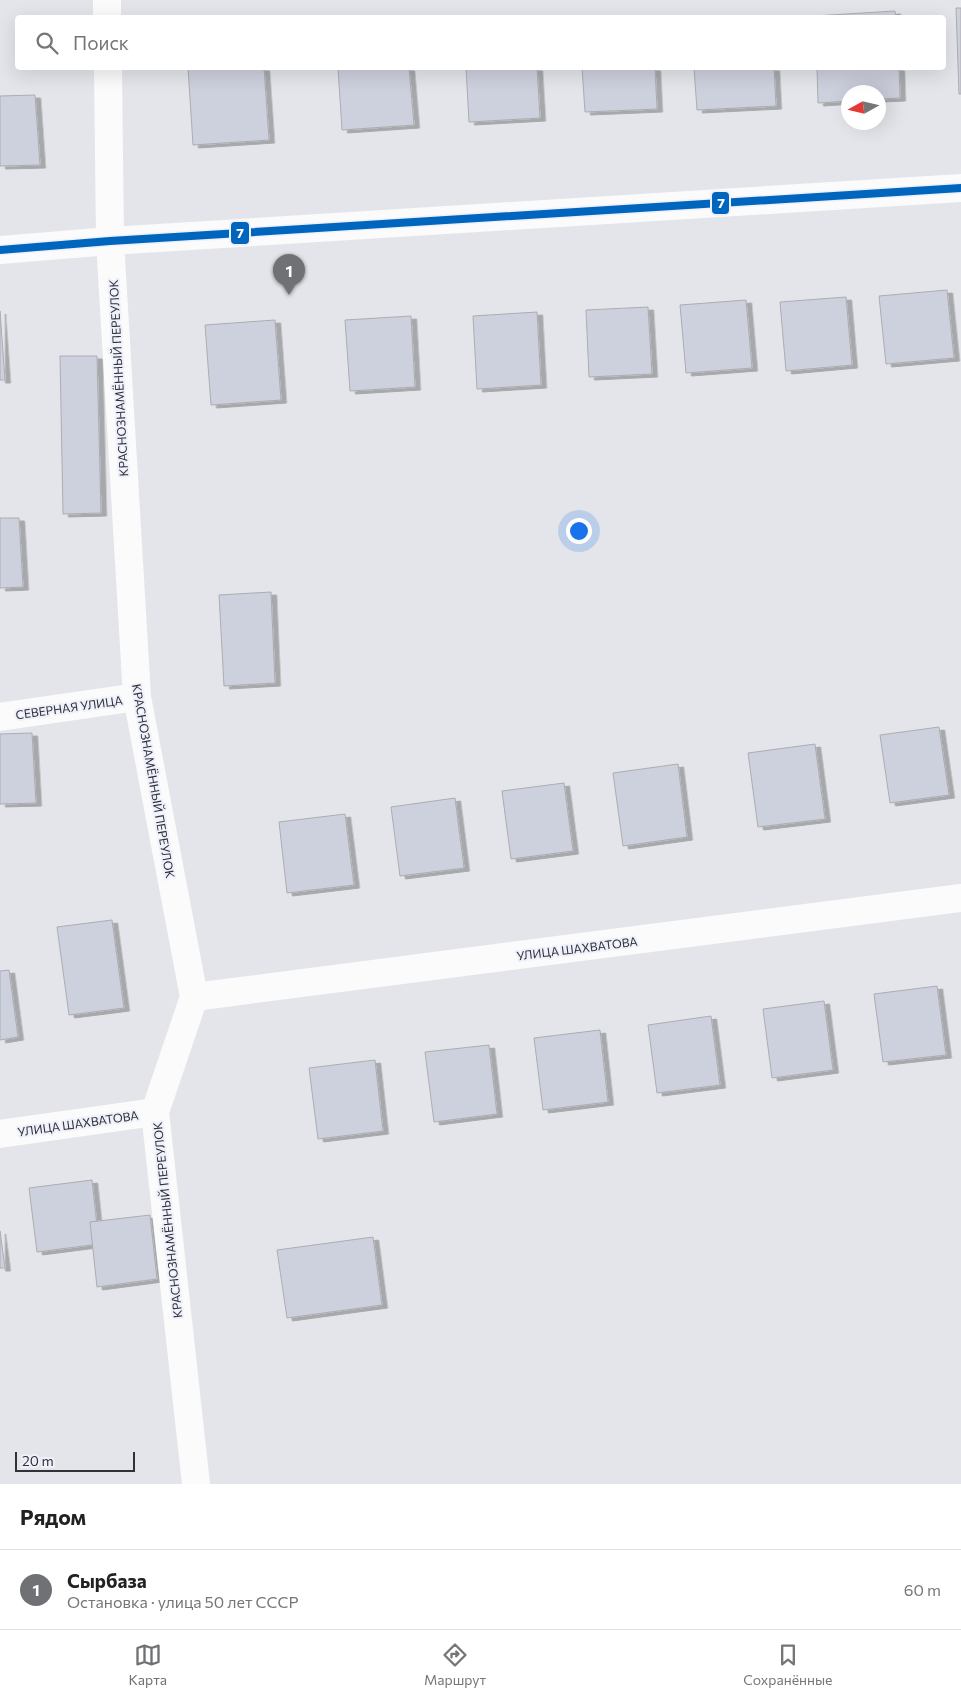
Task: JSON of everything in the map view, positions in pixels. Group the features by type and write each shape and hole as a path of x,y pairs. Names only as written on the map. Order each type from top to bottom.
{"street":[{"path":"107,0 107,15"},
{"name":"КРАСНОЗНАМЁННЫЙ ПЕРЕУЛОК","path":"108,70 110,241 137,697 194,997 155,1112 196,1484"},
{"path":"0,250 110,241 961,188"},
{"name":"СЕВЕРНАЯ УЛИЦА","path":"0,717 137,697"},
{"name":"УЛИЦА ШАХВАТОВА","path":"194,997 961,898"},
{"name":"УЛИЦА ШАХВАТОВА","path":"0,1134 155,1112"}],"building":[{"path":"956,8 961,8 961,94 959,94"},
{"path":"895,11 896,15 830,15"},
{"path":"188,70 264,70 269,140 193,145"},
{"path":"338,70 409,70 414,125 342,130"},
{"path":"466,70 537,70 540,118 469,122"},
{"path":"582,70 655,70 657,109 585,112"},
{"path":"694,70 774,70 776,106 697,110"},
{"path":"817,70 899,70 900,98 886,99 886,85 841,85 841,101 818,103"},
{"path":"35,95 40,165 0,166 0,96"},
{"path":"947,290 954,358 886,364 879,296"},
{"path":"846,297 852,365 786,371 780,302"},
{"path":"746,300 752,368 686,373 680,305"},
{"path":"648,307 652,374 589,377 586,310"},
{"path":"0,311 5,380 0,380"},
{"path":"537,312 541,385 477,389 473,316"},
{"path":"411,316 415,387 350,391 345,320"},
{"path":"275,320 281,400 211,405 205,325"},
{"path":"60,356 97,356 101,513 63,514"},
{"path":"0,518 19,518 23,587 0,588"},
{"path":"271,592 275,683 224,686 219,595"},
{"path":"939,727 949,795 890,803 880,735"},
{"path":"32,733 36,803 0,804 0,734"},
{"path":"815,744 825,819 758,827 748,753"},
{"path":"678,764 687,837 623,846 613,773"},
{"path":"564,783 573,851 511,859 502,791"},
{"path":"455,798 464,868 400,876 391,807"},
{"path":"345,814 354,885 287,893 279,822"},
{"path":"112,920 124,1008 69,1015 57,927"},
{"path":"9,970 18,1037 0,1040 0,971"},
{"path":"937,986 946,1055 883,1062 874,994"},
{"path":"824,1001 833,1070 772,1078 763,1009"},
{"path":"711,1016 720,1085 657,1093 648,1025"},
{"path":"600,1030 608,1102 543,1110 534,1038"},
{"path":"489,1045 497,1114 434,1122 425,1052"},
{"path":"375,1060 383,1131 318,1139 309,1068"},
{"path":"92,1180 99,1244 37,1252 29,1188"},
{"path":"150,1215 157,1279 97,1287 90,1222"},
{"path":"0,1231 5,1268 0,1268"},
{"path":"373,1237 382,1305 287,1318 277,1250"}],"transit line":[{"name":"7","path":"0,250 110,241 961,188"}],"place":[{"name":"Сырбаза","path":"289,295"}]}
